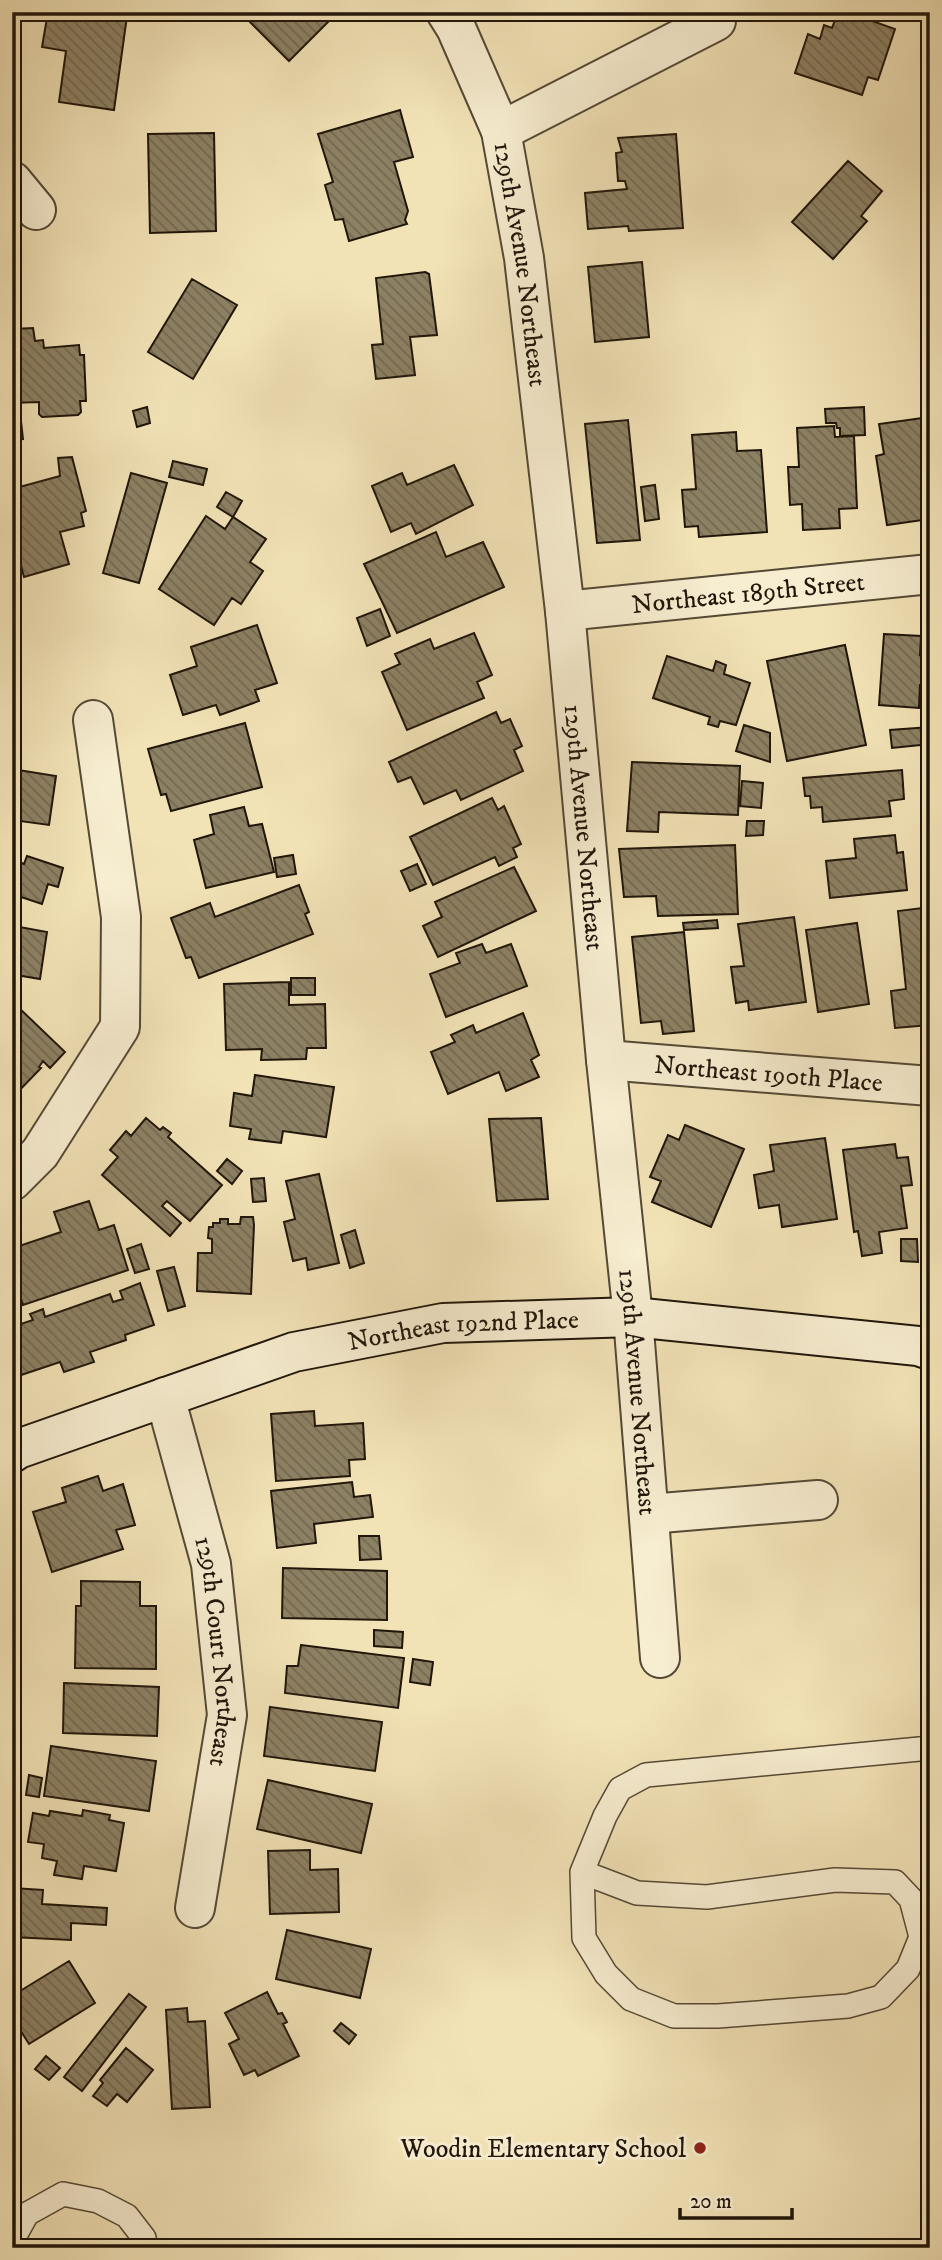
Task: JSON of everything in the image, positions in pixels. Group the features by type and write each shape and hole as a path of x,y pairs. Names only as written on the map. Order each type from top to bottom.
{"street":[{"name":"129th Avenue Northeast","path":"446,12 456,28 501,131 524,258 565,611 606,1060 634,1317 660,1658"},
{"path":"501,131 716,21"},
{"name":"Northeast 189th Street","path":"565,611 930,574"},
{"path":"12,1181 40,1153 120,1027 121,917 93,720"},
{"name":"Northeast 190th Place","path":"606,1060 930,1086"},
{"name":"Northeast 192nd Place","path":"14,1448 294,1352 443,1323 634,1317 918,1346 930,1350"},
{"name":"129th Court Northeast","path":"165,1397 211,1564 227,1716 195,1908"},
{"path":"649,1514 818,1500"}],"lane":[{"path":"582,1872 637,1894 707,1897 835,1880 895,1882 911,1899 921,1937 908,1969 881,1997 848,2006 718,2016 674,2016 631,1999 606,1974 584,1938 582,1872 605,1816 620,1789 646,1775 930,1748"},
{"path":"12,2241 27,2214 63,2194 98,2201 127,2216 144,2238 146,2248"}],"building":[{"path":"48,12 99,12 127,16 114,110 59,102 66,51 42,47"},
{"path":"260,12 338,12 289,61 250,22"},
{"path":"838,12 847,12 895,29 878,80 868,77 862,95 795,73 808,34 820,39 824,25 832,28"},
{"path":"400,110 413,157 394,162 408,211 405,220 407,224 349,241 343,219 335,220 325,185 333,182 318,134"},
{"path":"214,133 216,231 150,233 148,134"},
{"path":"676,134 683,228 629,231 628,226 588,229 585,193 627,189 625,181 618,181 616,153 622,152 618,138"},
{"path":"848,161 882,191 861,216 867,221 833,259 792,222"},
{"path":"642,262 649,337 595,342 588,267"},
{"path":"425,272 429,274 437,335 410,337 415,375 376,379 372,345 383,344 376,278"},
{"path":"192,279 237,305 193,379 148,352"},
{"path":"33,328 35,341 43,340 44,348 79,345 80,355 84,355 86,401 80,401 81,412 78,415 42,417 39,414 39,402 12,403 12,329"},
{"path":"147,407 150,423 137,427 133,411"},
{"path":"864,407 865,435 840,436 840,428 837,428 836,423 826,423 825,409"},
{"path":"930,417 930,519 887,525 876,456 884,454 879,424"},
{"path":"628,420 640,540 597,543 585,424"},
{"path":"21,421 23,439 12,440 12,422"},
{"path":"834,426 835,437 854,436 857,508 839,509 840,528 803,530 802,504 790,505 788,467 799,467 797,428"},
{"path":"736,432 737,451 761,450 767,532 699,537 698,526 685,527 682,490 696,489 692,435"},
{"path":"72,457 86,511 81,513 84,526 60,532 69,564 24,577 18,554 12,556 12,489 60,476 58,458"},
{"path":"173,461 207,469 203,485 169,477"},
{"path":"454,465 473,505 416,534 411,523 391,532 372,486 402,473 407,485"},
{"path":"131,473 167,483 139,583 103,573"},
{"path":"655,485 659,519 645,521 641,487"},
{"path":"226,492 242,501 233,517 217,507"},
{"path":"206,516 225,529 233,517 266,539 250,562 263,571 241,604 232,598 214,625 159,589"},
{"path":"436,532 446,557 483,542 504,587 397,633 364,564"},
{"path":"380,609 390,636 367,646 357,618"},
{"path":"257,625 277,683 255,690 259,701 220,715 216,705 183,715 170,675 197,666 191,647"},
{"path":"474,633 492,675 477,682 484,698 407,730 382,672 400,664 395,654 430,639 434,649"},
{"path":"884,634 921,636 920,655 930,655 930,685 920,685 919,708 879,705"},
{"path":"845,645 866,745 787,761 767,661"},
{"path":"667,656 713,671 716,661 726,665 724,674 750,683 736,725 720,721 718,727 708,724 710,717 653,698"},
{"path":"496,712 501,723 510,719 522,746 514,750 523,771 461,800 456,790 424,804 411,777 398,782 389,762"},
{"path":"245,723 262,787 171,811 166,794 161,795 148,749"},
{"path":"744,725 770,733 770,762 736,751"},
{"path":"930,727 930,744 892,748 890,730"},
{"path":"632,762 740,766 738,815 659,812 658,832 627,831"},
{"path":"12,769 56,776 49,825 12,820"},
{"path":"902,770 904,799 889,801 891,816 823,822 822,807 811,808 810,796 805,796 803,778"},
{"path":"742,781 763,783 761,808 740,806"},
{"path":"492,798 498,810 504,806 521,844 513,848 517,857 499,866 495,857 433,885 410,837"},
{"path":"244,807 249,826 262,824 274,872 206,888 194,840 214,834 210,815"},
{"path":"747,821 764,821 763,835 746,836"},
{"path":"895,835 897,853 903,852 907,890 830,898 826,861 856,858 854,839"},
{"path":"735,845 738,914 658,916 656,896 624,897 619,849"},
{"path":"293,855 296,874 277,877 274,858"},
{"path":"27,856 63,868 58,887 48,884 42,904 12,894 12,860 24,864"},
{"path":"417,864 426,884 410,891 401,871"},
{"path":"514,867 536,911 438,957 423,926 442,917 435,902"},
{"path":"299,885 309,912 305,914 313,934 199,978 191,957 186,958 171,918 210,903 215,917"},
{"path":"922,908 926,942 930,942 930,1025 895,1028 891,991 906,989 898,911"},
{"path":"794,917 806,1002 749,1010 748,1001 736,1003 731,967 744,966 738,924"},
{"path":"12,919 15,919 14,926 47,932 40,979 16,975 13,996"},
{"path":"717,920 718,928 684,930 683,923"},
{"path":"857,923 869,1004 818,1012 806,930"},
{"path":"684,932 694,1031 663,1034 661,1021 641,1023 632,937"},
{"path":"482,944 486,953 511,944 527,986 446,1017 430,974 460,963 456,953"},
{"path":"291,978 315,978 315,995 291,995"},
{"path":"289,982 289,1005 325,1004 326,1048 307,1048 306,1059 261,1060 262,1049 226,1050 224,984"},
{"path":"17,1006 65,1052 50,1068 43,1061 39,1067 41,1068 12,1098 12,1030 17,1027 12,1023 12,1011"},
{"path":"523,1013 539,1055 531,1060 539,1077 506,1091 499,1072 448,1094 431,1052 455,1042 451,1035 473,1025 476,1033"},
{"path":"255,1075 334,1087 326,1137 283,1131 281,1143 249,1139 251,1129 230,1126 234,1093 252,1096"},
{"path":"146,1118 160,1130 163,1127 171,1133 168,1137 222,1185 190,1221 167,1201 162,1206 181,1223 170,1236 102,1175 118,1157 110,1150 126,1131 131,1136"},
{"path":"541,1118 548,1199 497,1201 489,1119"},
{"path":"685,1125 744,1149 711,1227 652,1202 661,1181 650,1177 668,1135 679,1140"},
{"path":"825,1138 837,1219 782,1227 779,1205 759,1208 754,1175 774,1171 770,1145"},
{"path":"895,1144 897,1158 908,1157 912,1185 901,1186 907,1228 879,1232 882,1253 862,1256 858,1231 854,1232 843,1150"},
{"path":"227,1159 242,1171 232,1184 217,1171"},
{"path":"319,1174 339,1263 308,1270 306,1258 293,1261 284,1222 295,1219 286,1181"},
{"path":"264,1178 266,1201 253,1202 251,1179"},
{"path":"89,1201 99,1230 114,1225 128,1270 23,1305 12,1271 12,1260 19,1246 61,1232 54,1212"},
{"path":"241,1217 253,1217 251,1294 197,1291 198,1253 212,1253 212,1239 208,1238 209,1227 213,1227 213,1223 220,1223 220,1219 228,1219 228,1224 240,1224"},
{"path":"930,1217 930,1236 925,1237 923,1218"},
{"path":"355,1230 364,1263 350,1268 341,1235"},
{"path":"901,1239 917,1239 918,1262 901,1261"},
{"path":"141,1244 149,1269 135,1273 127,1249"},
{"path":"174,1267 185,1306 168,1311 157,1271"},
{"path":"140,1283 154,1325 125,1335 126,1340 90,1352 94,1362 64,1372 60,1362 12,1378 12,1327 33,1320 30,1314 43,1309 45,1317 110,1294 113,1302 123,1299 120,1291"},
{"path":"314,1411 315,1426 363,1423 365,1459 349,1460 350,1476 276,1481 271,1414"},
{"path":"98,1476 103,1491 123,1484 135,1525 116,1530 123,1549 52,1572 33,1512 66,1502 62,1488"},
{"path":"352,1482 354,1497 370,1495 373,1517 314,1524 316,1543 277,1548 271,1491"},
{"path":"359,1536 379,1536 381,1559 360,1560"},
{"path":"283,1568 387,1571 387,1620 282,1618"},
{"path":"81,1581 140,1582 140,1606 156,1606 156,1669 75,1668 76,1606 81,1606"},
{"path":"374,1630 403,1632 402,1648 374,1646"},
{"path":"301,1645 404,1658 398,1708 285,1693 287,1666 298,1666"},
{"path":"413,1659 433,1662 430,1685 410,1682"},
{"path":"64,1683 159,1687 157,1736 63,1733"},
{"path":"270,1707 382,1722 375,1771 264,1756"},
{"path":"51,1746 156,1761 149,1811 44,1796"},
{"path":"29,1775 42,1778 39,1797 26,1795"},
{"path":"268,1780 372,1804 361,1853 257,1829"},
{"path":"83,1810 110,1815 109,1820 124,1823 116,1871 84,1866 82,1879 54,1875 57,1861 42,1858 44,1844 28,1842 33,1813 49,1816 50,1811 82,1816"},
{"path":"310,1850 310,1870 338,1869 339,1912 270,1914 268,1851"},
{"path":"12,1888 43,1890 42,1904 107,1908 106,1925 71,1923 71,1940 12,1937"},
{"path":"287,1930 371,1949 360,1998 276,1979"},
{"path":"69,1961 95,2003 29,2044 12,2017 12,1996"},
{"path":"267,1992 278,2014 282,2013 287,2022 283,2024 299,2056 258,2076 255,2070 244,2075 229,2044 239,2039 225,2013"},
{"path":"129,1994 146,2007 82,2091 64,2077"},
{"path":"187,2008 188,2022 205,2021 210,2107 172,2109 166,2010"},
{"path":"341,2023 356,2035 349,2044 334,2031"},
{"path":"126,2048 153,2070 127,2102 117,2094 107,2106 93,2096 103,2083 100,2080"},
{"path":"46,2056 60,2068 49,2080 35,2069"}],"place":[{"name":"Woodin Elementary School","path":"700,2148"}]}
